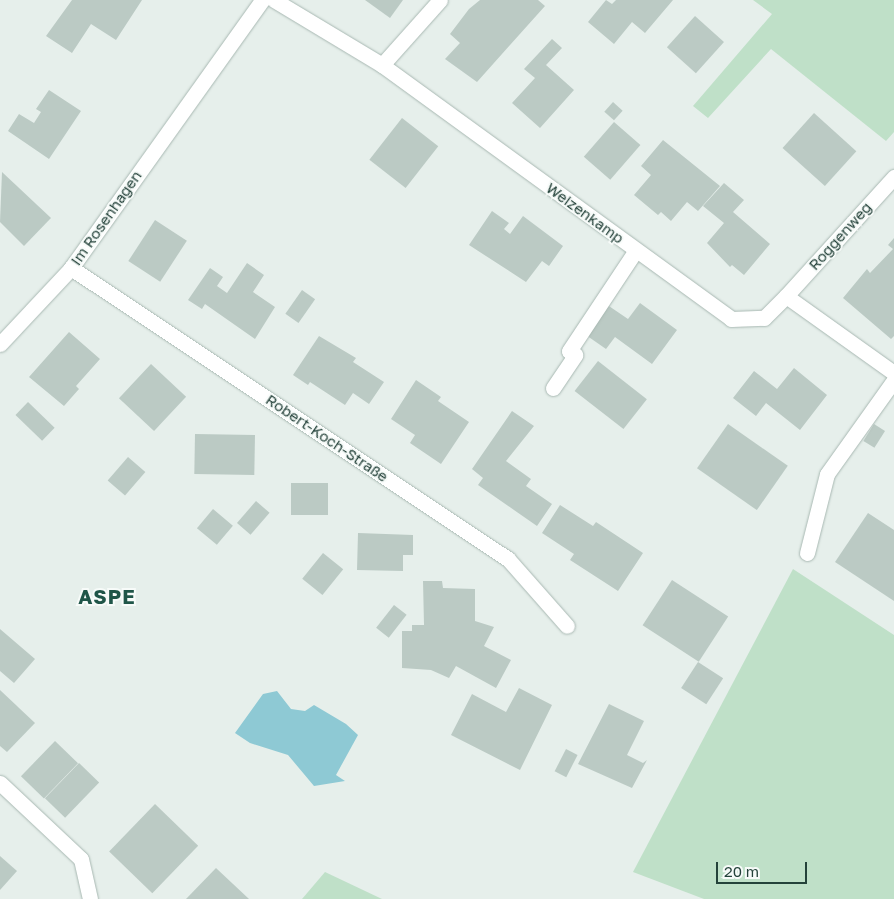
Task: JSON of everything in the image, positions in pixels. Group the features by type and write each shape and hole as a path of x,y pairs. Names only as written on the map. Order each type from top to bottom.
{"street":[{"name":"Im Rosenhagen","path":"0,344 71,268 262,0"},
{"name":"Weizenkamp","path":"274,0 382,65 731,319 764,318 786,296"},
{"path":"382,65 440,0"},
{"name":"Roggenweg","path":"786,296 894,177"},
{"path":"553,388 575,355 569,351 636,250"},
{"name":"Robert-Koch-Straße","path":"71,268 508,559 567,626"},
{"path":"786,296 894,373"},
{"path":"807,553 827,474 894,380"},
{"path":"0,783 80,860 90,899"}],"green space":[{"path":"753,0 894,0 894,132 886,141 771,49 708,118 693,106 772,14"},
{"path":"793,569 894,635 894,899 704,899 633,872"},
{"path":"325,872 382,899 302,899"}],"water":[{"path":"277,691 291,709 305,711 314,705 346,724 358,735 336,775 345,781 314,786 288,755 250,743 235,733 263,694"}],"building":[{"path":"72,0 142,0 116,40 91,24 72,53 46,36"},
{"path":"365,0 403,0 390,18"},
{"path":"480,0 538,0 545,6 477,82 445,59 460,43 450,34 469,9"},
{"path":"606,0 612,4 616,0 673,0 645,33 632,22 614,44 588,22"},
{"path":"695,16 724,42 696,73 667,47"},
{"path":"552,39 562,48 546,65 574,90 540,128 512,103 535,78 524,69"},
{"path":"49,90 81,111 49,159 8,131 19,114 34,123 41,112 36,109"},
{"path":"613,102 623,111 614,120 604,112"},
{"path":"814,113 856,151 825,186 783,148"},
{"path":"402,118 438,146 406,188 369,160"},
{"path":"614,122 640,145 610,180 584,157"},
{"path":"663,140 720,186 698,211 687,202 671,221 661,212 658,215 634,195 651,175 641,166"},
{"path":"2,172 51,218 24,246 0,222"},
{"path":"724,183 744,200 733,212 770,244 744,275 732,265 730,267 707,243 724,223 703,206"},
{"path":"492,211 509,223 504,229 510,234 523,216 563,246 549,266 542,261 526,282 469,245"},
{"path":"155,220 187,241 160,282 128,261"},
{"path":"894,238 894,336 891,339 843,298 867,269 870,273 893,249 888,245"},
{"path":"247,263 264,275 253,292 275,307 255,339 205,304 202,309 188,300 210,268 223,277 217,286 227,293"},
{"path":"302,290 315,299 298,323 285,314"},
{"path":"603,302 628,319 640,303 677,330 652,364 615,337 606,349 583,333"},
{"path":"69,332 100,359 76,386 79,389 64,406 29,377"},
{"path":"319,336 356,358 353,362 384,382 369,404 353,393 345,405 310,382 308,385 293,375"},
{"path":"598,361 647,399 623,429 575,391"},
{"path":"151,364 186,397 154,431 119,398"},
{"path":"794,368 827,395 800,430 766,403 756,416 733,398 754,371 777,389"},
{"path":"416,380 441,397 438,401 469,422 441,464 410,443 415,435 391,419"},
{"path":"28,402 55,428 42,441 15,415"},
{"path":"512,411 534,426 506,461 531,479 526,486 552,504 537,526 478,485 483,478 472,469"},
{"path":"728,424 788,466 757,510 697,468"},
{"path":"874,424 885,431 874,448 863,441"},
{"path":"195,434 255,435 254,475 194,474"},
{"path":"128,457 145,472 125,495 108,480"},
{"path":"291,483 328,483 328,515 291,515"},
{"path":"256,501 270,513 251,535 237,523"},
{"path":"560,505 593,526 596,522 643,553 618,591 570,560 574,554 542,533"},
{"path":"213,509 233,526 217,545 197,528"},
{"path":"868,513 894,530 894,601 835,562"},
{"path":"358,533 413,535 413,555 403,555 403,571 357,570"},
{"path":"323,553 343,569 322,595 302,579"},
{"path":"672,580 728,616 699,662 643,625"},
{"path":"423,581 442,581 443,588 475,589 475,621 494,627 484,646 511,660 496,688 456,666 449,678 431,670 402,668 402,631 412,631 412,625 424,625"},
{"path":"394,605 407,615 389,638 376,628"},
{"path":"0,629 35,659 14,683 0,671"},
{"path":"698,662 723,678 706,704 681,688"},
{"path":"519,688 552,705 520,770 451,735 472,694 506,712"},
{"path":"0,690 35,723 7,752 0,746"},
{"path":"609,704 644,721 627,755 643,763 647,760 632,788 578,764"},
{"path":"55,741 78,763 44,798 21,776"},
{"path":"566,749 578,755 566,777 555,771"},
{"path":"79,763 99,782 65,818 45,798"},
{"path":"155,804 198,846 152,893 109,851"},
{"path":"0,856 17,871 0,890"},
{"path":"216,868 249,899 186,899"}],"district":[{"name":"ASPE","path":"107,596"}]}
